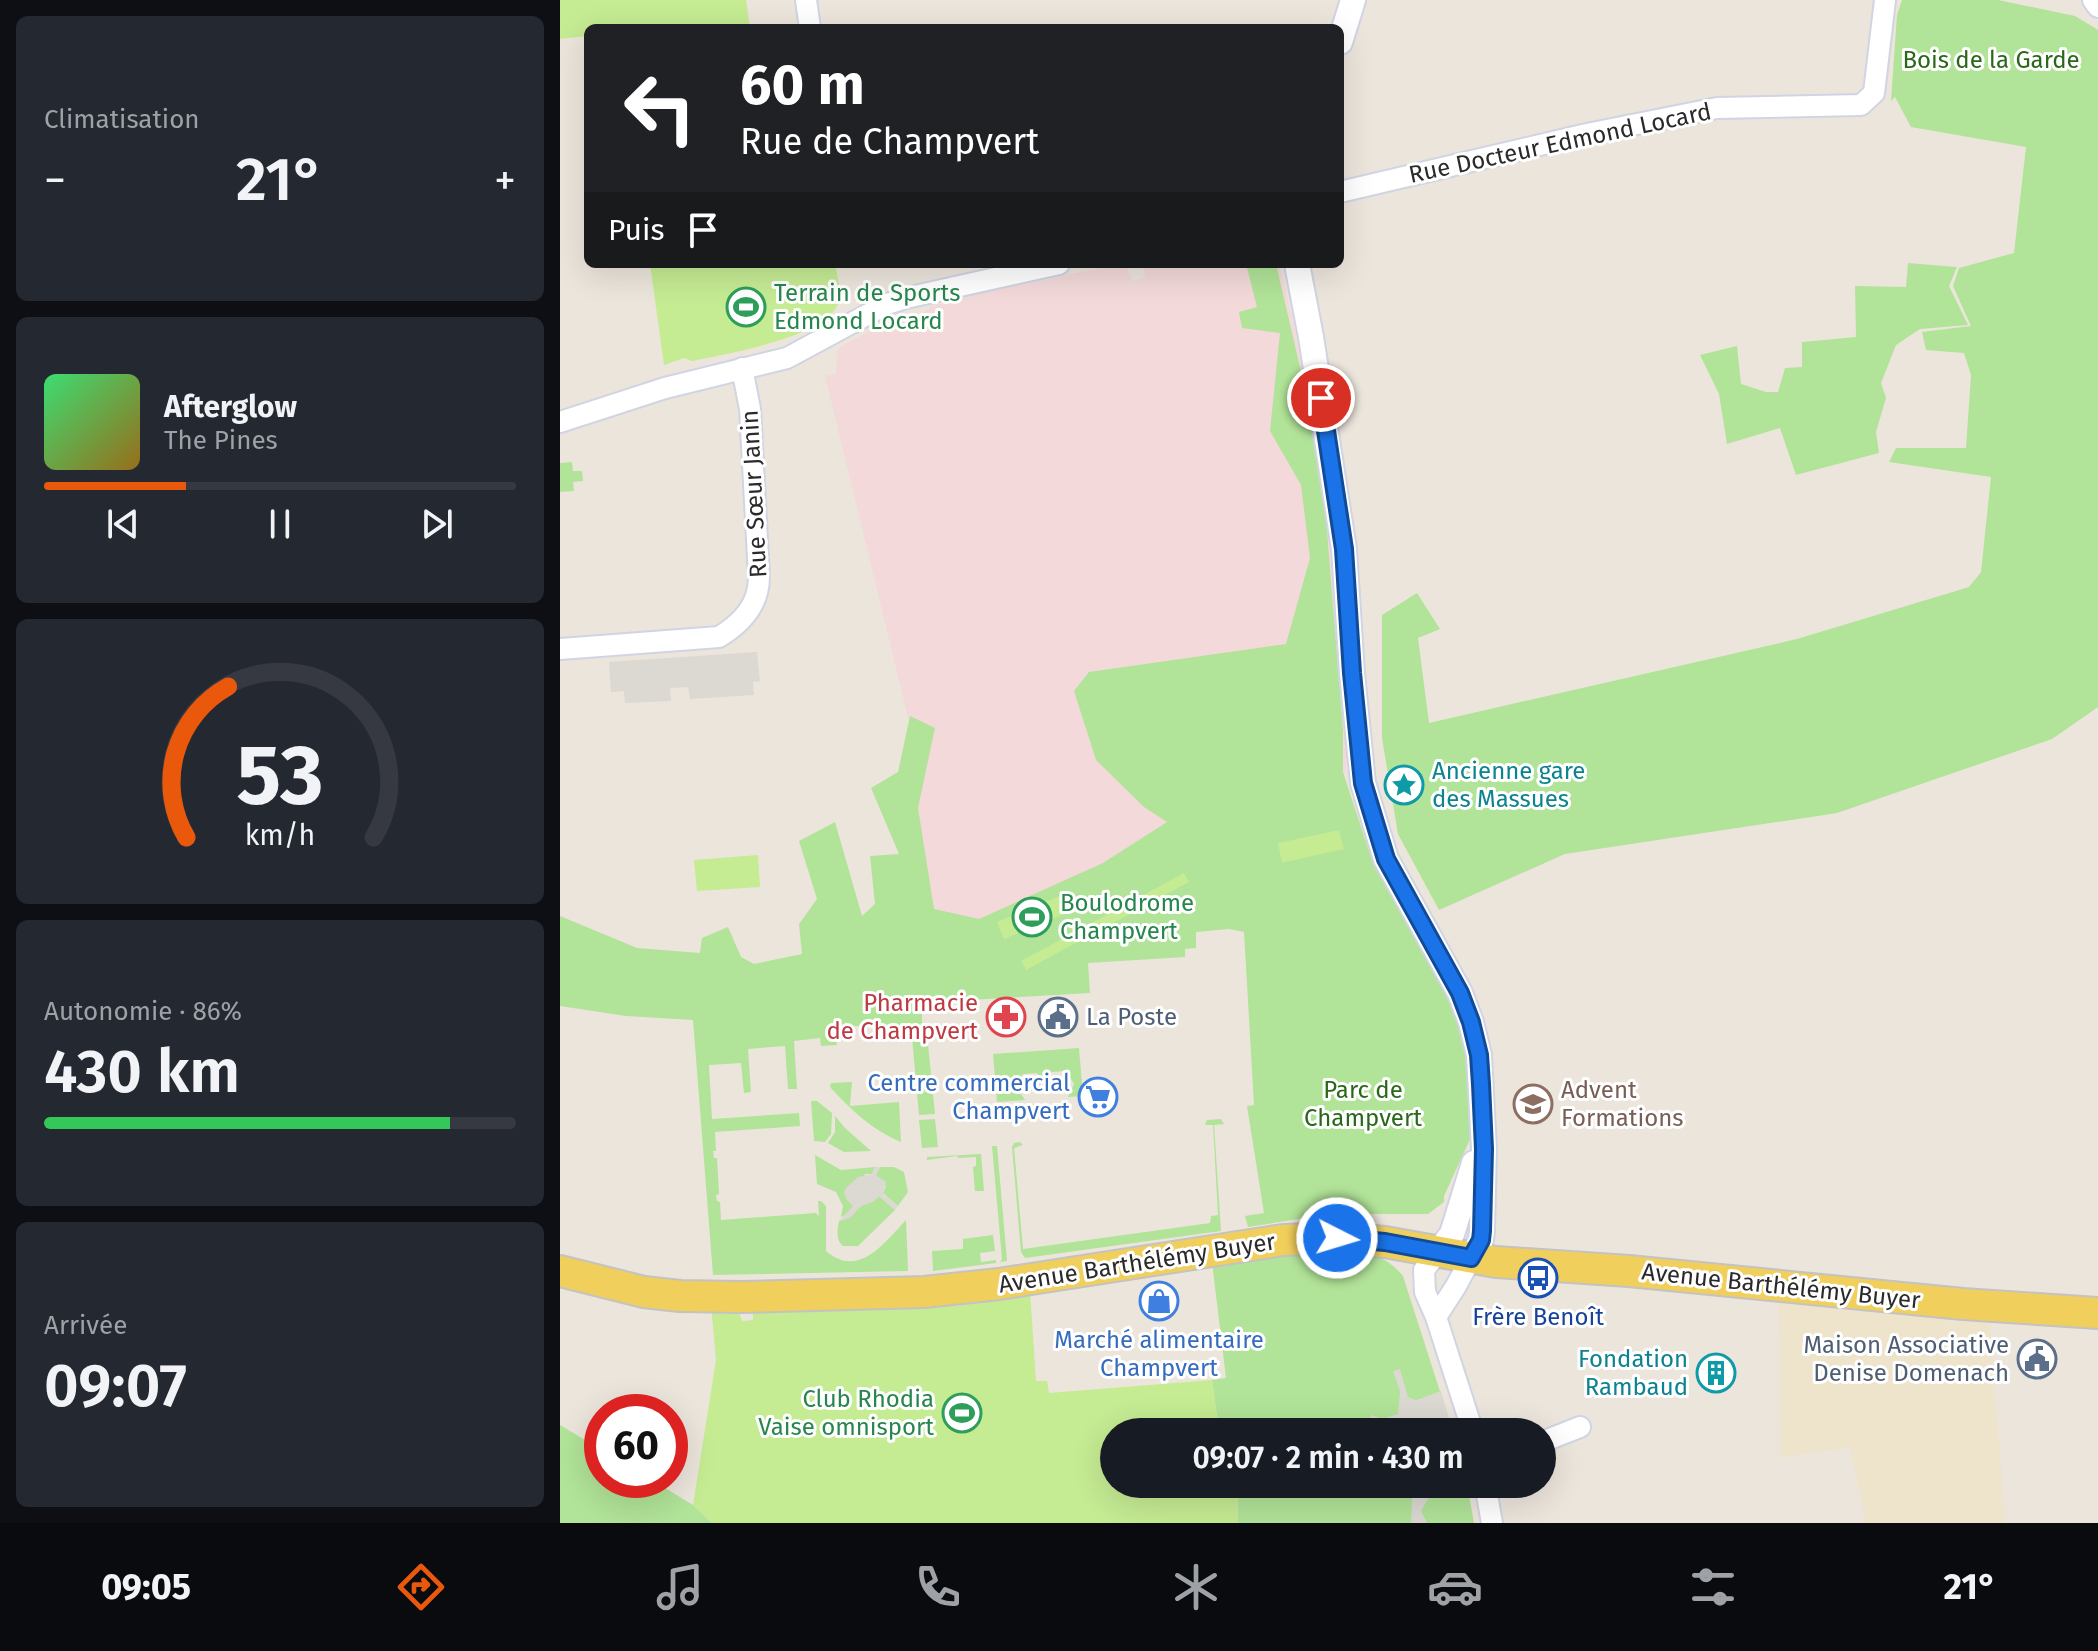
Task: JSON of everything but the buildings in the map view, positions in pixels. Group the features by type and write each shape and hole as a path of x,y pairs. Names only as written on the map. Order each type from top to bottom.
{"main road":[{"name":"Avenue Barthélémy Buyer","path":"560,1271 644,1292 680,1296 924,1292 1283,1240 1337,1238 1385,1242 1471,1258 1963,1304 2098,1313"}],"street":[{"path":"806,0 809,24"},
{"path":"1344,29 1353,0"},
{"name":"Rue Docteur Edmond Locard","path":"1344,191 1587,134 1717,108 1861,105 1874,93 1885,0"},
{"path":"2093,0 2098,7"},
{"path":"560,422 665,388 787,358 897,301 1041,268"},
{"path":"1298,268 1344,549 1363,783 1386,859 1460,993 1479,1055 1483,1134 1481,1240 1436,1317"},
{"name":"Rue Sœur Janin","path":"560,649 719,637 737,626 748,612 759,590 759,577 750,409 742,368"},
{"path":"1468,1418 1425,1292 1424,1270 1452,1234 1483,1134"},
{"path":"1556,1436 1580,1427"},
{"path":"1488,1498 1492,1523"}],"shaded area":[{"path":"1100,268 1127,268 1132,281 1145,278 1143,268 1280,268 1293,320 1327,514 1347,761 1345,773 1339,783 935,944 903,746 914,742 825,376 836,374 840,347 893,319 905,319 912,327 924,320 924,312 932,306"},
{"path":"757,652 760,681 753,682 754,695 690,699 688,687 670,688 671,701 625,703 624,691 611,692 609,662"},
{"path":"875,1167 880,1167 876,1175 886,1182 883,1194 898,1206 895,1210 879,1196 861,1206 850,1218 839,1221 853,1206 844,1193 846,1188 858,1177 872,1174"},
{"path":"1779,1301 1948,1317 1948,1322 1990,1322 2005,1523 1866,1523 1850,1447 1780,1458"},
{"path":"1400,1369 1408,1397 1416,1400 1441,1391 1449,1418 1385,1418 1398,1414 1400,1391 1393,1371"},
{"path":"1412,1498 1429,1498 1421,1511 1427,1523 1411,1523"}],"green space":[{"path":"560,0 746,0 749,24 584,24 584,36 560,39"},
{"name":"Bois de la Garde","path":"1902,0 1998,0 2075,16 2098,30 2098,707 2052,739 1837,813 1565,854 1439,910 1398,834 1382,738 1382,615 1417,593 1440,629 1418,638 1429,723 1797,639 1969,587 1981,572 1991,477 1889,462 1896,448 1966,448 1971,375 1964,353 1926,350 1922,332 1971,326 1953,286 1959,268 2014,253 2026,147 1911,127 1895,97 1891,101 1897,15"},
{"path":"1908,263 1957,267 1949,286 1968,325 1920,329 1896,345 1881,383 1886,398 1876,432 1879,453 1796,475 1780,428 1727,444 1719,394 1700,355 1737,346 1741,384 1766,392 1778,392 1785,368 1802,367 1802,342 1856,337 1855,286 1906,287"},
{"name":"Terrain de Sports Edmond Locard","path":"651,268 836,268 839,301 831,314 817,325 774,342 692,361 684,358 664,365"},
{"name":"Parc de Champvert","path":"1247,268 1277,268 1310,410 1324,494 1343,729 1343,772 1368,848 1458,1017 1472,1108 1472,1135 1444,1202 1428,1214 1329,1214 1248,1227 1245,1216 1264,1213 1247,1106 1254,1105 1244,932 1229,929 1196,932 1196,948 1185,949 1185,957 1088,963 1090,993 916,1003 916,1014 922,1014 922,1033 927,1034 935,1114 919,1115 912,1037 880,1040 881,1024 833,1028 837,1045 821,1046 820,1038 794,1041 797,1089 788,1089 785,1046 748,1049 751,1092 744,1093 741,1063 709,1065 712,1119 799,1113 800,1126 715,1132 716,1151 713,1151 714,1158 717,1158 719,1194 716,1195 720,1202 721,1220 816,1213 819,1216 818,1201 821,1201 826,1206 826,1251 838,1259 849,1261 870,1255 906,1220 908,1271 713,1275 693,1020 626,1016 560,1006 560,916 637,948 700,953 702,938 728,927 741,957 754,964 802,954 799,924 817,899 799,841 835,822 862,916 875,904 870,856 899,854 871,788 898,772 910,716 935,728 918,808 934,909 979,919 1103,863 1167,822 1144,807 1096,760 1074,691 1089,672 1286,644 1310,558 1301,485 1270,431 1280,333 1242,328 1239,312 1257,307"},
{"path":"572,462 573,471 582,471 583,481 573,482 574,491 560,492 560,463"},
{"path":"1339,830 1344,849 1282,863 1278,843"},
{"path":"758,855 760,887 697,891 694,860"},
{"path":"1184,873 1189,882 1026,970 1021,961"},
{"name":"Boulodrome Champvert","path":"1060,896 1067,913 1004,939 997,922"},
{"path":"1079,1048 1083,1096 1068,1097 1074,1084 1066,1071 1052,1072 1045,1086 1037,1073 1023,1074 1016,1087 1025,1100 997,1102 993,1054"},
{"path":"852,1082 850,1106 899,1102 901,1142 862,1119 830,1087 831,1083"},
{"path":"811,1101 817,1101 832,1113 831,1134 825,1142 814,1141"},
{"path":"835,1116 871,1151 844,1152 828,1143 835,1132"},
{"path":"935,1119 938,1147 922,1148 919,1120"},
{"path":"1221,1119 1224,1124 1214,1125 1221,1231 1025,1258 1021,1252 1012,1147 1014,1143 1023,1145 1014,1148 1023,1249 1210,1223 1211,1216 1218,1215 1213,1125 1205,1125 1207,1120"},
{"path":"992,1146 997,1146 1007,1261 1000,1262 1002,1259"},
{"path":"981,1154 984,1191 975,1191 973,1167 976,1166 976,1157 927,1160 927,1157"},
{"path":"815,1155 841,1170 875,1167 872,1174 865,1174 851,1210 841,1217 843,1206 836,1192 817,1184"},
{"path":"880,1167 894,1167 904,1172 908,1192 898,1206 883,1193 886,1186 876,1175"},
{"path":"879,1196 895,1210 858,1246 843,1246 838,1235 839,1221"},
{"path":"993,1235 995,1251 980,1253 981,1262 996,1260 996,1263 933,1271 932,1251 963,1249 963,1239"},
{"path":"1309,1249 1360,1252 1383,1259 1403,1276 1449,1418 1217,1418 1212,1380 1226,1378 1212,1262"},
{"name":"Club Rhodia Vaise omnisport","path":"1030,1291 1036,1381 1047,1381 1049,1393 1212,1380 1217,1418 1100,1418 1100,1498 1237,1498 1238,1523 712,1523 693,1505 716,1360 711,1305 736,1303 742,1321 753,1320 753,1304 953,1303 957,1306"},
{"path":"560,1425 584,1439 584,1498 682,1498 712,1523 560,1523"},
{"path":"1237,1498 1470,1498 1474,1523 1238,1523"}],"place":[{"name":"Terrain de Sports Edmond Locard","path":"746,307"},
{"name":"Ancienne gare des Massues","path":"1404,785"},
{"name":"Boulodrome Champvert","path":"1032,917"},
{"name":"Pharmacie de Champvert","path":"1006,1017"},
{"name":"La Poste","path":"1058,1017"},
{"name":"Centre commercial Champvert","path":"1098,1097"},
{"name":"Advent Formations","path":"1533,1104"},
{"name":"Frère Benoît","path":"1538,1278"},
{"name":"Marché alimentaire Champvert","path":"1159,1301"},
{"name":"Maison Associative Denise Domenach","path":"2037,1359"},
{"name":"Fondation Rambaud","path":"1716,1373"},
{"name":"Club Rhodia Vaise omnisport","path":"962,1413"}],"route":[{"path":"1321,398 1344,549 1363,783 1386,859 1460,993 1471,1022 1479,1055 1484,1149 1481,1240 1471,1258 1385,1242 1337,1238"}]}
